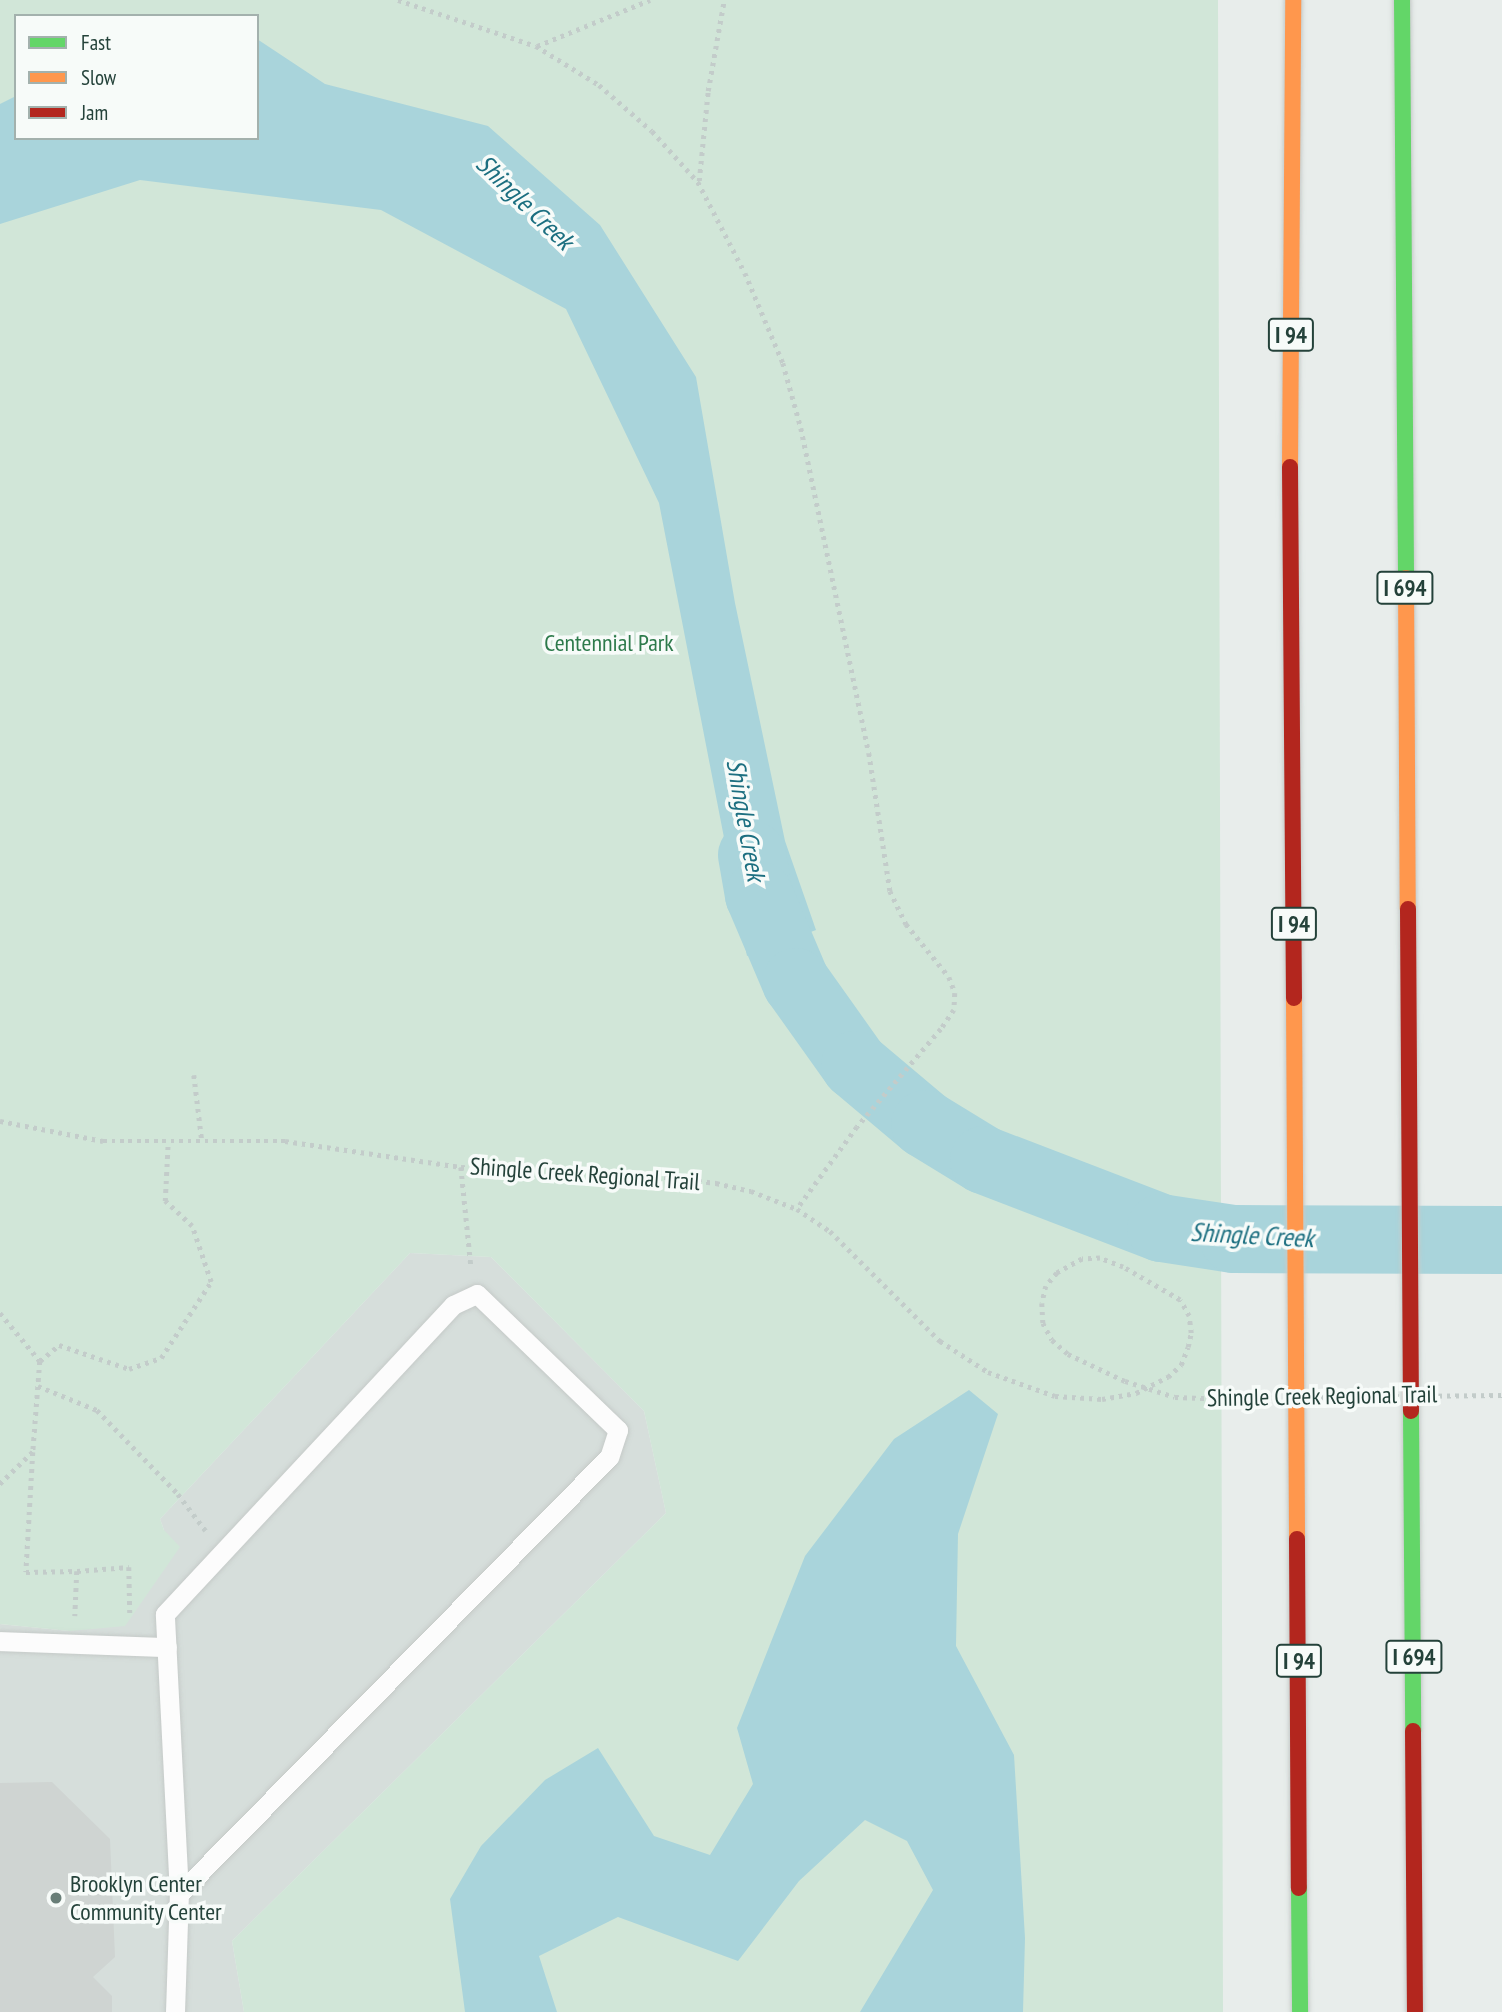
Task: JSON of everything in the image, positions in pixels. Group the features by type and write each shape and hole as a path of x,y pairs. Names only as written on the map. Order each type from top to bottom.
{"highway":[{"name":"I 94","path":"1293,0 1290,407 1297,1177 1300,2012"},
{"name":"I 694","path":"1402,0 1415,2012"}],"lane":[{"path":"175,2012 179,1894 165,1614 453,1305 477,1294 618,1430 609,1457 179,1894"},
{"path":"0,1641 167,1647"}],"path":[{"path":"398,0 536,46 599,85 652,131 698,182 765,318 792,392 869,753 890,891 906,924 949,976 955,993 954,1010 941,1029 857,1127 797,1209"},
{"path":"536,46 650,0"},
{"path":"698,182 708,90 724,0"},
{"path":"194,1075 202,1141"},
{"name":"Shingle Creek Regional Trail","path":"0,1121 103,1141 285,1141 461,1167 676,1177 751,1191 797,1209 830,1231 940,1341 989,1373 1055,1396 1102,1399 1136,1393 1168,1377 1181,1365 1191,1334 1189,1316 1180,1300 1123,1267 1100,1258 1082,1259 1057,1273 1046,1286 1042,1303 1043,1323 1052,1340 1068,1354 1153,1392 1209,1398 1502,1395"},
{"path":"40,1361 59,1345 129,1369 161,1358 211,1282 192,1226 165,1201 168,1142"},
{"path":"461,1167 477,1294"},
{"path":"0,1313 40,1361 26,1572 77,1572 129,1567 133,1646"},
{"path":"38,1385 97,1410 178,1494 222,1553"},
{"path":"0,1484 33,1452"},
{"path":"77,1572 75,1618 89,1617"},
{"path":"117,1615 130,1614"}],"shaded area":[{"path":"410,1253 491,1257 644,1411 666,1513 232,1941 244,2012 0,2012 0,1624 70,1631 164,1530 160,1519"}],"green space":[{"name":"Centennial Park","path":"0,0 1218,0 1223,2012 244,2012 232,1941 666,1513 644,1411 491,1257 410,1253 160,1519 164,1530 180,1547 125,1626 70,1631 0,1624"}],"water":[{"path":"259,40 325,84 488,126 600,225 696,377 735,603 785,841 816,930 747,956 659,503 566,309 381,210 140,180 0,224 0,104 14,97 14,140 259,140"},
{"path":"969,1390 998,1414 958,1534 956,1646 1014,1755 1025,1938 1023,2012 860,2012 933,1890 907,1841 865,1820 799,1881 738,1961 618,1917 539,1956 557,2012 465,2012 450,1899 481,1846 545,1780 598,1748 654,1836 710,1855 753,1784 737,1728 805,1556 894,1439"}],"building":[{"name":"Brooklyn Center Community Center","path":"52,1782 110,1839 115,1957 93,1977 112,1996 112,2012 0,2012 0,1783"}],"waterway":[{"name":"Shingle Creek","path":"752,855 759,895 796,982 855,1065 925,1124 984,1160 1161,1228 1234,1239 1502,1240"}],"traffic: fast":[{"path":"1402,0 1406,578"},
{"path":"1411,1411 1413,1731"},
{"path":"1299,1888 1300,2012"}],"traffic: slow":[{"path":"1290,467 1293,0"},
{"path":"1406,578 1408,909"},
{"path":"1294,998 1297,1539"}],"traffic: jam":[{"path":"1290,467 1294,998"},
{"path":"1408,909 1411,1411"},
{"path":"1297,1539 1299,1888"},
{"path":"1413,1731 1415,2012"}],"place":[{"name":"Brooklyn Center Community Center","path":"56,1898"}]}
